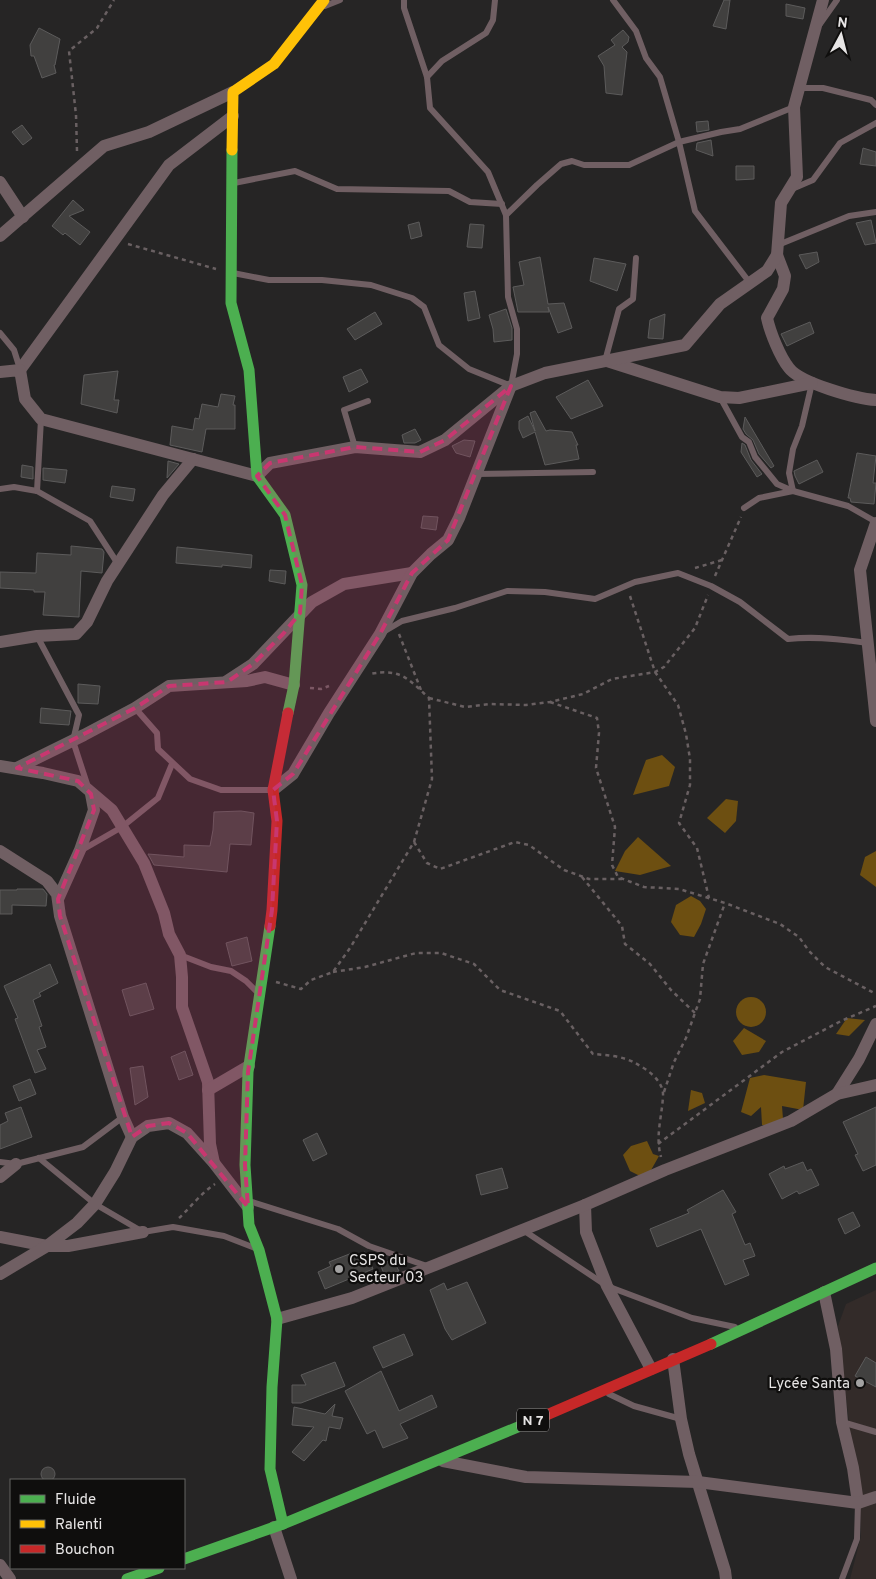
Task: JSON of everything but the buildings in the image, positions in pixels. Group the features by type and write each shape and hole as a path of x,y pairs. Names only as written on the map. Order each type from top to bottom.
{"main road":[{"path":"278,1525 270,1469 272,1387 277,1320 260,1250 250,1225 245,1165 249,1066 272,910 276,821 273,790 294,685 302,585 285,516 256,476 249,370 231,303 233,92 274,64 321,5"},
{"name":"N 7","path":"185,1559 278,1525 602,1391 746,1329 876,1268"},
{"path":"127,1579 145,1570"}],"street":[{"path":"233,116 169,165 20,370 25,399 41,419 256,476 270,463 355,447 420,452 445,440 511,386 545,373 685,345 720,304 768,271 777,250 781,203 797,177 794,106 823,0"},
{"path":"0,236 104,146 149,132 233,92"},
{"path":"0,182 23,217"},
{"path":"777,250 785,276 783,289 767,318 770,332 789,369 812,383 862,399 876,400"},
{"path":"605,361 720,397 739,398 812,383"},
{"path":"0,372 20,370"},
{"path":"273,790 293,774 380,634 412,573 448,540 459,518 511,386"},
{"path":"0,642 37,636 76,634 87,622 107,581 163,495 193,459"},
{"path":"876,522 860,570 868,643 874,671 876,721"},
{"path":"227,682 253,664 312,602 344,584 412,573"},
{"path":"18,768 135,708 169,686 247,681 265,677 294,685"},
{"path":"0,766 78,781 112,810 144,863 164,913 169,934 180,955 182,1007 208,1082 210,1144 214,1163"},
{"path":"58,899 80,850 94,810 91,794"},
{"path":"0,851 47,881 57,894 60,916 123,1117 132,1137"},
{"path":"837,1094 859,1059 876,1024"},
{"path":"208,1090 249,1066"},
{"path":"277,1320 352,1298 430,1268 522,1229 586,1206 665,1170 791,1121 837,1094 876,1085"},
{"path":"0,1274 47,1246 77,1223 95,1204 115,1172 132,1137 148,1126 169,1123 187,1133 248,1204"},
{"path":"0,1177 16,1164"},
{"path":"586,1206 586,1232 607,1286 651,1369"},
{"path":"0,1237 47,1246 68,1246 143,1232"},
{"path":"824,1292 836,1348 842,1422 853,1468 858,1503"},
{"path":"673,1360 681,1419 689,1454 726,1579"},
{"path":"436,1460 526,1477 698,1482 858,1503 876,1497"},
{"path":"278,1525 291,1579"},
{"path":"0,1565 10,1579"}],"lane":[{"path":"321,5 340,0"},
{"path":"232,273 269,280 322,280 371,285 412,298 424,307 439,345 469,369 511,386 517,354 517,329 508,298 506,215 488,172 430,108 426,77 404,8 404,0"},
{"path":"426,77 442,61 486,33 494,20 495,0"},
{"path":"613,0 636,31 646,58 660,77 679,142 695,211 750,283"},
{"path":"815,31 838,0"},
{"path":"799,88 823,88 871,100 876,105"},
{"path":"506,215 537,184 561,164 572,161 584,165 629,165 679,142 740,129 794,106"},
{"path":"789,190 813,180 840,143 876,123"},
{"path":"233,183 295,171 337,188 449,191 470,202 502,204"},
{"path":"777,250 849,216 876,212"},
{"path":"605,361 619,309 633,300 636,258"},
{"path":"0,333 14,350 20,370"},
{"path":"793,491 789,472 793,449 802,426 812,383"},
{"path":"720,397 742,437 749,442 755,458 777,484 793,491 848,506 876,522"},
{"path":"355,447 344,410 368,401"},
{"path":"37,491 41,419"},
{"path":"476,474 593,472"},
{"path":"0,489 14,487 37,491 90,521 118,564"},
{"path":"744,508 759,498 793,491"},
{"path":"380,634 402,621 455,608 507,591 545,592 595,599 635,582 678,573 711,586 740,602 788,639 826,637 868,643"},
{"path":"37,636 79,715 73,741 91,794"},
{"path":"135,708 157,732 158,749 190,779 221,790 273,790"},
{"path":"80,850 122,827 158,798 172,764"},
{"path":"180,955 210,967 231,971 260,994"},
{"path":"0,1162 16,1164 83,1147 123,1117"},
{"path":"39,1158 95,1204 143,1232 173,1227 224,1236 260,1250"},
{"path":"248,1204 338,1229 369,1246 430,1268"},
{"path":"522,1229 607,1286 692,1318 746,1329"},
{"path":"602,1391 634,1406 681,1419"},
{"path":"842,1422 876,1432"},
{"path":"842,1579 857,1539 858,1503"}],"path":[{"path":"78,170 76,115 69,50 97,28 114,0"},
{"path":"114,240 232,273"},
{"path":"294,685 321,689 351,678 386,671 408,678 429,698 465,707 490,704 526,706 583,694 612,679 655,672 664,667 695,628 744,508"},
{"path":"678,573 722,560"},
{"path":"627,585 655,672 678,705 686,734 690,759 690,784 679,823 697,848 709,898"},
{"path":"396,624 421,691"},
{"path":"333,972 350,948 414,842 432,780 429,698"},
{"path":"550,702 596,718 599,733 596,768 614,827 612,866 618,877 644,886 679,889 725,903 780,924 799,937 809,951 825,967 876,994"},
{"path":"414,842 427,863 440,869 515,842 529,845 564,870 589,879 624,878"},
{"path":"581,876 622,926 625,944 650,964 671,990 695,1013"},
{"path":"665,1170 658,1144 664,1093 674,1062 686,1038 700,1000 703,964 725,903"},
{"path":"262,979 301,989 311,980 333,972 365,967 416,953 441,953 474,964 500,990 560,1011 593,1054 612,1056 634,1062 659,1081 664,1093"},
{"path":"658,1144 782,1052 841,1021 876,1006"},
{"path":"173,1227 174,1221 193,1205 206,1190 225,1178"}],"highlighted area":[{"path":"511,386 448,540 412,573 380,634 293,774 273,790 277,821 272,910 248,1072 245,1165 248,1207 187,1133 169,1123 148,1126 132,1137 60,916 58,899 94,810 91,794 78,781 17,768 135,708 169,686 227,682 253,664 283,634 300,613 302,585 285,515 257,476 270,463 355,447 420,452 445,440"}],"shaded area":[{"path":"662,755 675,767 669,786 633,795 646,760"},
{"path":"726,799 738,801 736,821 725,833 707,818"},
{"path":"638,837 671,866 640,875 615,871 625,851"},
{"path":"876,851 876,887 860,875 865,857"},
{"path":"691,896 700,901 706,909 694,937 680,935 671,922 676,905"},
{"path":"751,997 762,1001 766,1012 762,1023 751,1027 740,1023 736,1012 740,1001"},
{"path":"847,1018 865,1020 849,1036 836,1034"},
{"path":"744,1028 766,1041 759,1052 742,1055 733,1041"},
{"path":"764,1075 806,1082 803,1110 782,1106 783,1119 776,1127 762,1125 761,1107 751,1116 741,1112 750,1078"},
{"path":"691,1090 702,1093 705,1103 688,1111"},
{"path":"647,1141 653,1154 659,1156 646,1179 630,1171 623,1155 631,1146"},
{"name":"Lycée Santa","path":"876,1290 876,1579 850,1579 861,1536 860,1489 851,1441 838,1326 846,1304"}],"traffic: fast":[{"path":"232,150 231,303 249,370 257,476 285,515 302,585 294,685 288,713"},
{"path":"270,926 248,1072 245,1165 249,1225 259,1250 277,1319 272,1387 270,1469 283,1524"},
{"path":"711,1344 876,1268"},
{"path":"185,1559 283,1524 535,1420"},
{"path":"127,1579 156,1569"}],"traffic: slow":[{"path":"232,150 233,92 274,64 324,0"}],"traffic: jam":[{"path":"270,926 277,821 273,790 288,713"},
{"path":"535,1420 711,1344"}],"place":[{"name":"CSPS du Secteur 03","path":"339,1269"},
{"name":"Lycée Santa","path":"860,1383"}]}
